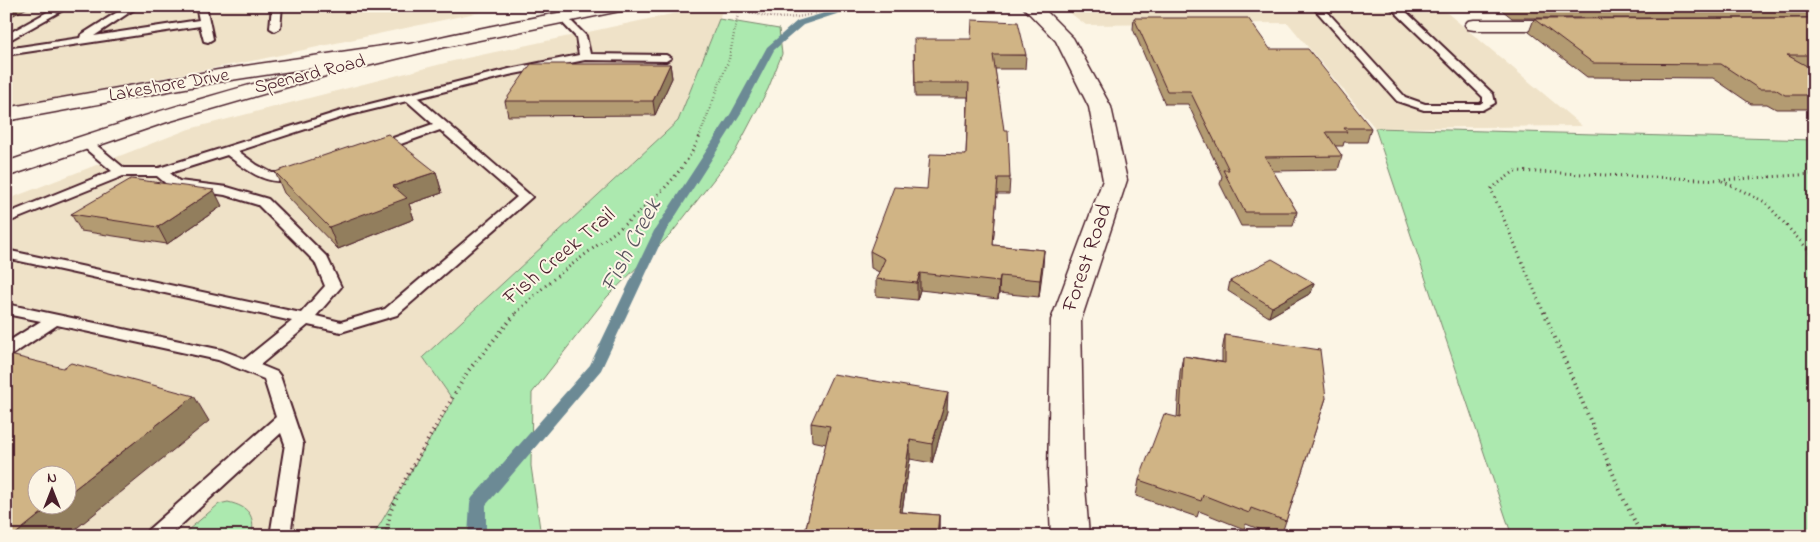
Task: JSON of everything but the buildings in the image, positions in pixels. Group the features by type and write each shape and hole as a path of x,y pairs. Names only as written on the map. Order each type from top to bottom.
{"street":[{"name":"Spenard Road","path":"6,170 85,142 234,94 422,46 571,13 620,6"},
{"name":"Forest Road","path":"1031,6 1064,38 1100,107 1115,180 1066,320 1066,474 1070,536"},
{"path":"1474,25 1584,25"},
{"name":"Lakeshore Drive","path":"6,115 218,76 422,46"},
{"path":"218,76 246,74 255,76 255,81 234,94"}],"lane":[{"path":"6,40 65,6"},
{"path":"80,41 134,6"},
{"path":"201,6 208,39"},
{"path":"275,28 277,6"},
{"path":"1317,6 1401,99 1424,107 1482,107 1489,103 1488,96 1394,6"},
{"path":"571,13 580,36 585,57"},
{"path":"6,52 204,22"},
{"path":"6,219 121,172 160,172 342,114 509,72 585,57 666,58"},
{"path":"6,254 341,327 391,312 525,197 409,97"},
{"path":"361,153 442,125"},
{"path":"85,142 121,172"},
{"path":"229,150 262,175 289,178 307,172"},
{"path":"160,172 175,184 227,191 263,202 322,260 332,288 305,319 247,366"},
{"path":"6,309 222,356 271,376 294,444 280,536"},
{"path":"6,350 54,320"},
{"path":"155,536 285,419"}],"path":[{"path":"730,6 775,19 811,15 833,6"},
{"name":"Fish Creek Trail","path":"386,536 390,512 406,478 468,371 492,341 510,319 544,287 637,214 683,168 699,138 729,59 739,9"},
{"path":"1642,536 1625,502 1491,189 1515,171 1721,180 1814,174"},
{"path":"1721,180 1765,202 1814,256"}],"shaded area":[{"path":"6,6 508,6 257,60 6,107"},
{"path":"709,6 723,9 678,121 423,357 453,400 373,536 6,536 6,200 189,129 453,61"},
{"path":"1061,6 1439,6 1582,126 1375,128 1288,23 1086,25"}],"green space":[{"path":"719,19 779,29 782,54 768,89 735,152 671,234 607,297 532,393 531,466 541,536 373,536 453,400 423,357 678,121"},
{"path":"1375,128 1814,140 1814,536 1512,536"},
{"path":"228,502 241,506 249,513 253,529 252,536 187,535 188,530 219,504"}],"waterway":[{"name":"Fish Creek","path":"477,536 478,503 596,367 660,231 736,113 770,49 800,23 857,6"}]}
